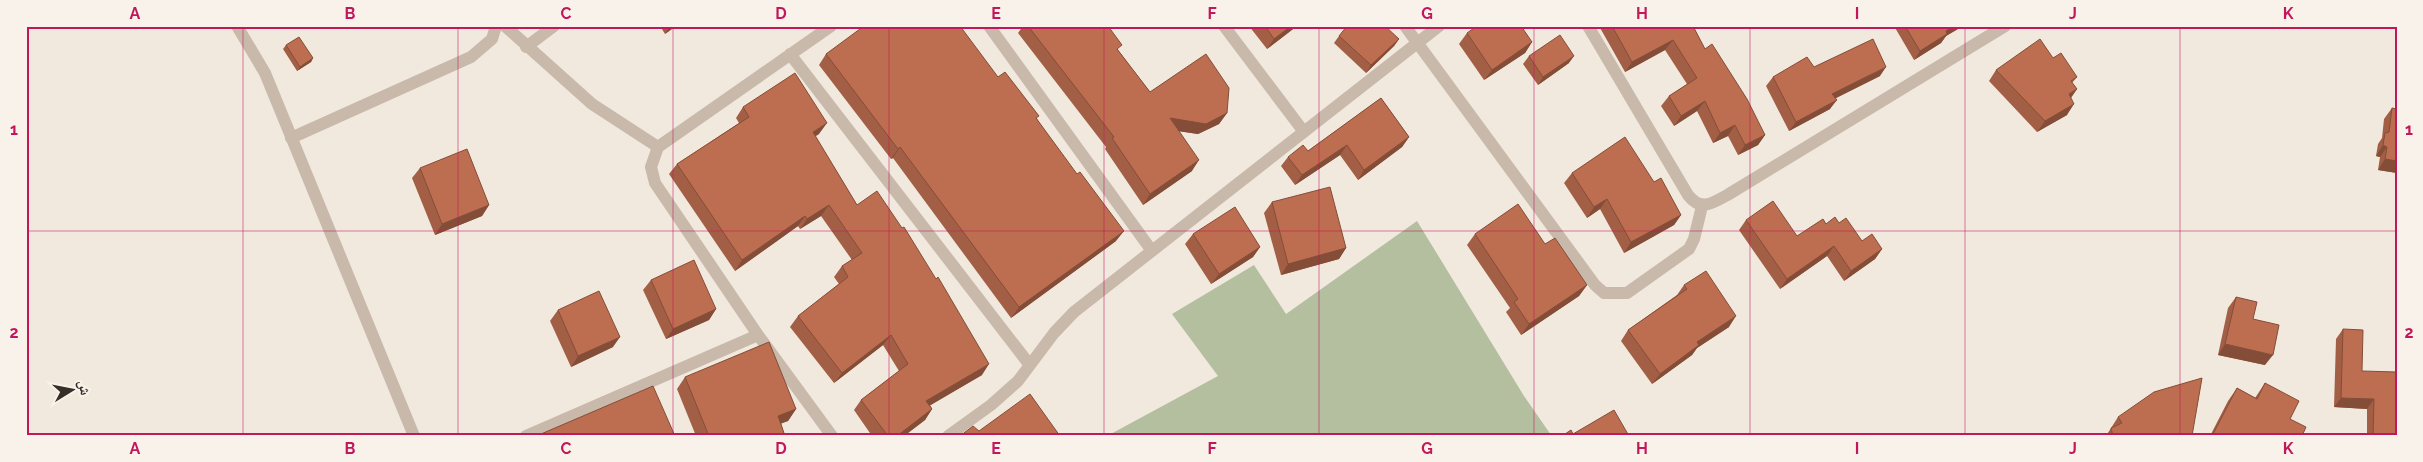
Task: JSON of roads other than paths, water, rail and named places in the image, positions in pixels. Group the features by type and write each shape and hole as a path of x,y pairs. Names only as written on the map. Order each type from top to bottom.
{"street":[{"path":"237,26 265,73 414,436"},
{"path":"291,138 471,58 492,39 496,26"},
{"path":"505,26 526,47 592,104 658,147"},
{"path":"526,47 554,26"},
{"path":"831,26 658,147 650,167 655,183 758,335 832,436"},
{"path":"989,26 1152,251"},
{"path":"1224,26 1304,132"},
{"path":"1405,26 1416,44 1595,285 1604,293 1627,293 1689,249 1694,239 1702,206"},
{"path":"948,436 991,405 1018,381 1028,364 1074,312 1439,26"},
{"path":"1588,26 1688,195 1697,205 1702,206 1710,205 1729,194 2005,26"},
{"path":"790,54 1028,364"},
{"path":"526,436 758,335"}]}
